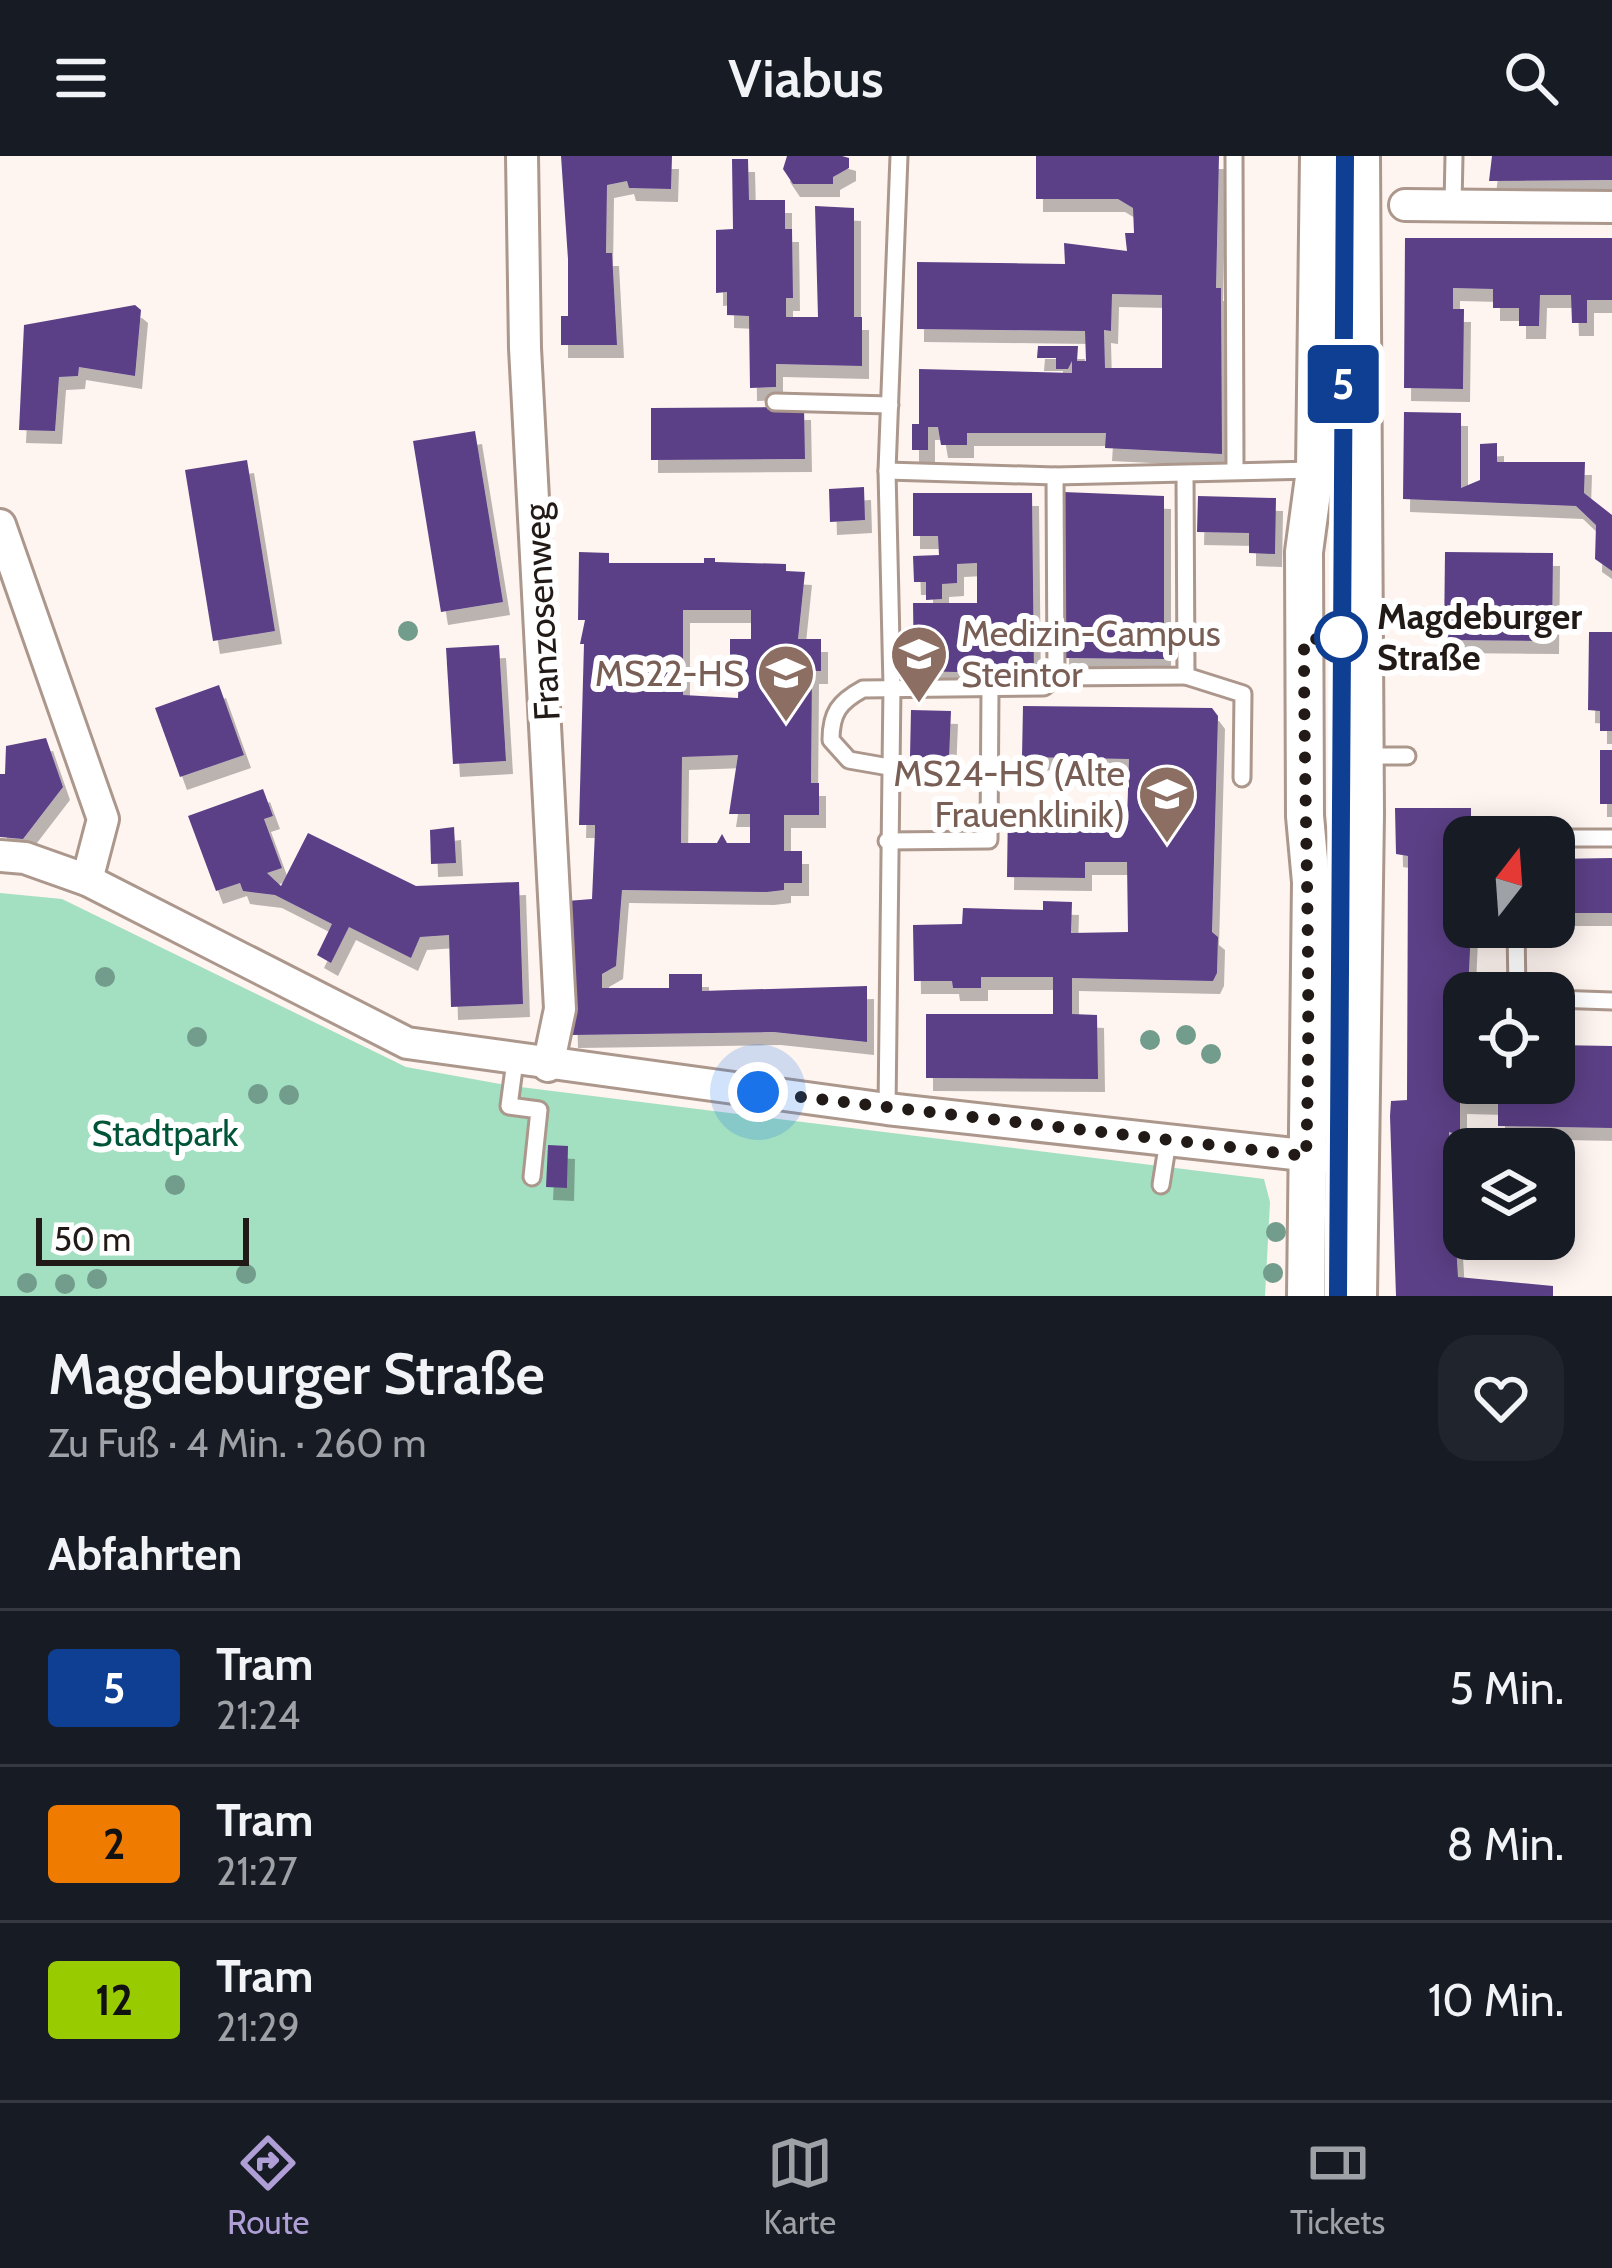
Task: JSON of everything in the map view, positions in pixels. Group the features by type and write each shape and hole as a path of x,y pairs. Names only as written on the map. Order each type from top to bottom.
{"street":[{"name":"Franzosenweg","path":"522,156 525,348 560,1009 548,1066"},
{"path":"1306,1296 1311,882 1304,816 1304,552 1315,470 1319,156"},
{"path":"1358,1296 1357,1161 1364,1064 1361,156"},
{"path":"1405,205 1612,207"},
{"path":"0,525 103,819 87,880"},
{"path":"0,856 25,858 87,880 406,1043 548,1066 1357,1161"}],"lane":[{"path":"887,1108 892,686 887,472 899,156"},
{"path":"1234,156 1235,471"},
{"path":"1453,205 1454,156"},
{"path":"775,402 890,405"},
{"path":"887,472 1055,476 1315,470"},
{"path":"1185,474 1186,676"},
{"path":"1055,476 1056,677"},
{"path":"889,767 848,760 830,740 830,718 843,700 863,689 1045,687 1056,677 1186,676 1244,694 1242,778"},
{"path":"887,841 989,840 990,688"},
{"path":"1363,756 1407,756"},
{"path":"1575,838 1612,838"},
{"path":"1575,1000 1612,1001"},
{"path":"515,1061 509,1106 539,1110 532,1177"},
{"path":"1161,1185 1168,1141"}],"green space":[{"name":"Stadtpark","path":"0,893 62,899 406,1067 512,1086 1264,1179 1270,1202 1265,1296 0,1296"}],"building":[{"path":"561,156 672,156 671,189 629,188 627,181 607,185 606,253 612,253 617,345 561,345 561,316 568,316 568,259"},
{"path":"787,156 842,156 849,158 849,168 833,177 833,184 793,184 783,169"},
{"path":"1036,156 1219,156 1216,288 1221,288 1222,454 1105,448 1106,433 967,433 967,445 941,445 938,427 928,427 928,450 912,450 912,424 919,424 919,369 1072,373 1072,361 1068,369 1056,369 1056,358 1037,358 1038,346 1078,346 1077,361 1086,361 1085,331 917,329 917,262 1065,264 1064,243 1127,251 1125,233 1134,233 1133,208 1118,199 1036,199","holes":["1112,294 1162,295 1162,368 1105,368 1104,330 1111,331"]},
{"path":"1492,156 1612,156 1612,180 1489,181"},
{"path":"732,159 748,159 749,200 785,200 785,229 792,229 793,298 786,298 786,317 818,317 815,206 854,208 854,317 862,317 862,366 776,364 776,387 750,388 749,316 727,315 727,292 716,293 716,230 733,229"},
{"path":"1405,238 1612,238 1612,300 1587,300 1587,323 1572,323 1571,295 1540,295 1539,326 1519,326 1519,308 1493,308 1493,289 1453,288 1453,309 1464,309 1463,389 1404,388"},
{"path":"135,305 141,310 135,376 79,367 78,376 59,377 55,431 19,430 24,325"},
{"path":"804,407 805,459 651,460 651,408"},
{"path":"1404,412 1461,413 1461,488 1480,480 1480,444 1497,443 1497,462 1585,462 1584,493 1612,515 1612,571 1595,559 1596,525 1576,506 1403,499"},
{"path":"475,431 503,602 441,612 413,441"},
{"path":"247,460 275,631 213,641 185,470"},
{"path":"864,487 865,520 830,522 829,489"},
{"path":"1063,492 1164,496 1164,659 1062,658"},
{"path":"913,493 1032,493 1034,674 914,671 913,603 977,603 977,563 957,564 957,583 942,584 942,599 926,600 926,582 914,582 913,556 939,555 938,536 913,536"},
{"path":"1198,496 1276,498 1275,554 1249,553 1249,533 1197,532"},
{"path":"579,552 609,553 609,563 704,563 704,558 715,558 715,562 786,564 786,571 805,572 798,639 821,639 821,671 812,671 811,783 819,783 819,815 784,815 784,851 802,851 802,883 784,883 784,890 767,892 622,890 616,966 602,974 602,988 669,988 669,974 702,974 702,991 867,986 867,1042 774,1032 571,1035 567,901 592,899 595,831 595,825 579,825 584,644 580,644 585,620 578,620","holes":["683,610 751,610 751,639 730,639 730,670 739,670 738,698 683,695","738,755 729,814 750,814 750,843 727,843 722,834 717,843 681,843 682,757"]},
{"path":"1445,552 1553,553 1552,641 1444,640"},
{"path":"1589,632 1612,632 1612,731 1600,731 1600,711 1588,710"},
{"path":"499,645 506,761 453,764 446,648"},
{"path":"219,685 244,755 180,777 155,708"},
{"path":"1023,706 1212,708 1218,716 1212,932 1218,937 1217,973 1213,981 1072,978 1072,1014 1097,1015 1098,1079 926,1078 926,1014 1053,1014 1053,977 981,977 981,988 953,988 952,981 914,981 913,925 962,924 963,908 1043,910 1043,901 1072,902 1071,933 1128,932 1127,862 1085,862 1085,878 1007,877 1008,807 1086,808 1086,819 1127,820 1129,759 1022,757"},
{"path":"911,710 951,711 949,758 910,757"},
{"path":"46,738 63,787 23,839 0,837 0,774 5,774 6,746"},
{"path":"1600,750 1612,750 1612,804 1600,804"},
{"path":"263,789 273,816 264,819 282,868 267,873 281,886 308,833 416,886 519,882 523,1004 451,1007 449,935 420,937 411,958 349,927 331,963 317,955 332,924 275,895 243,891 240,883 216,891 188,816"},
{"path":"1395,808 1471,808 1471,816 1443,816 1443,948 1470,948 1469,972 1443,972 1443,1104 1460,1104 1460,1128 1443,1128 1443,1260 1457,1260 1458,1277 1553,1286 1553,1296 1396,1296 1390,1116 1391,1101 1407,1100 1408,856 1396,854"},
{"path":"454,827 456,863 431,864 430,830"},
{"path":"1612,858 1612,913 1575,913 1575,859"},
{"path":"1575,1045 1612,1046 1612,1128 1498,1126 1498,1104 1575,1104"},
{"path":"548,1145 568,1146 567,1188 546,1187"}],"tram line":[{"path":"1338,1296 1345,156"},
{"name":"5","path":"1338,1296 1345,156"}],"place":[{"name":"Magdeburger Straße","path":"1341,637"},
{"name":"Medizin-Campus Steintor","path":"919,705"},
{"name":"MS22-HS","path":"786,724"},
{"name":"MS24-HS (Alte Frauenklinik)","path":"1167,845"}],"route":[{"path":"758,1092 1306,1156 1311,882 1304,816 1304,640 1341,637"}]}
